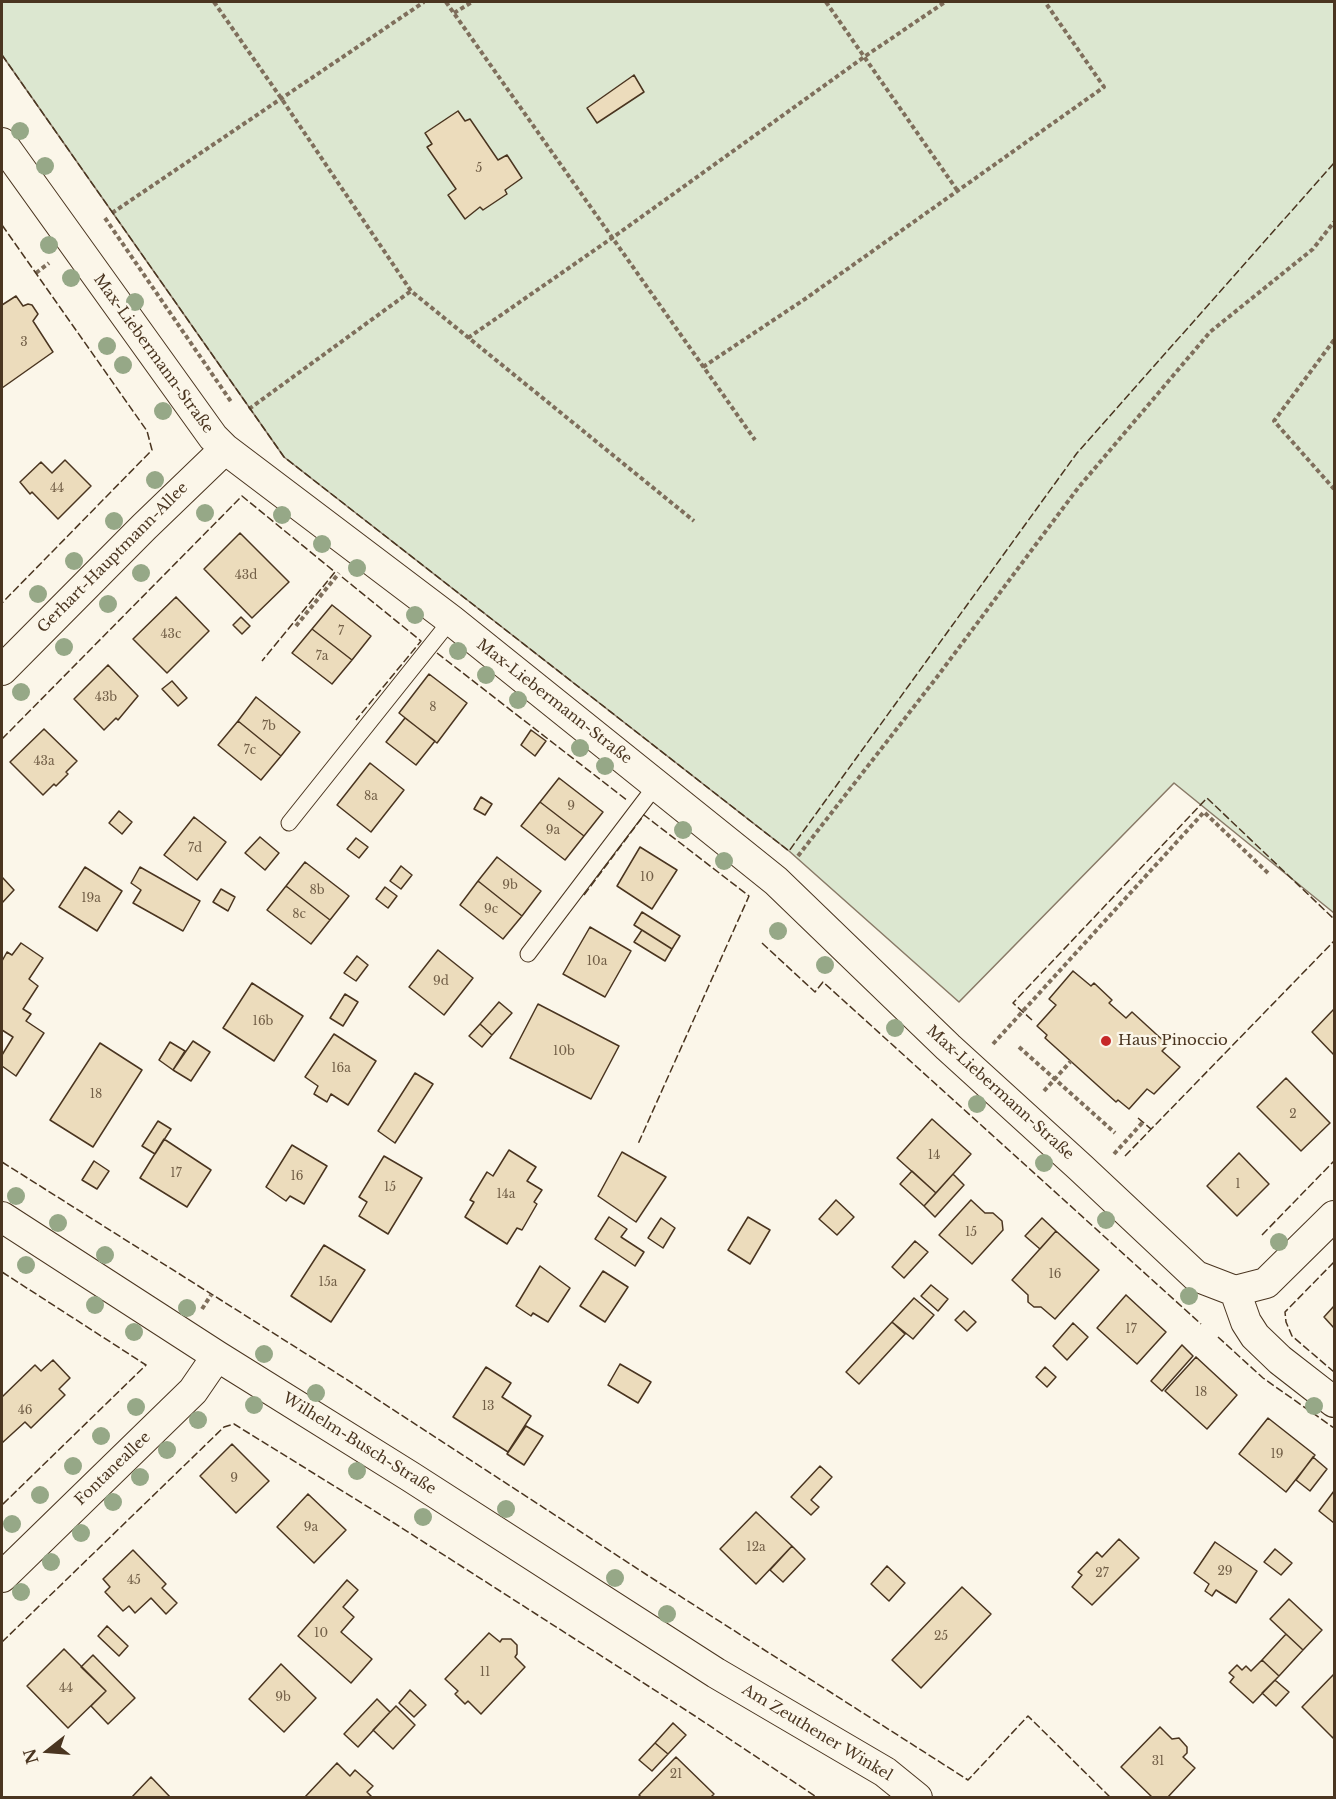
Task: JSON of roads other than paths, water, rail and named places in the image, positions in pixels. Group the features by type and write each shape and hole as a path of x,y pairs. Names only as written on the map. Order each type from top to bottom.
{"street":[{"name":"Max-Liebermann-Straße","path":"2,143 213,437 225,449 451,620 776,881 948,1047 1082,1168 1196,1276 1235,1291"},
{"name":"Gerhart-Hauptmann-Allee","path":"2,669 225,449"},
{"path":"1335,1216 1266,1283 1235,1291 1246,1322 1255,1336 1280,1360 1335,1402"},
{"name":"Wilhelm-Busch-Straße","path":"2,1217 716,1673"},
{"name":"Fontaneallee","path":"2,1577 193,1391 217,1356"},
{"name":"Am Zeuthener Winkel","path":"716,1673 885,1772 917,1797"}],"lane":[{"path":"290,823 451,620"},
{"path":"528,954 657,784"}],"place":[{"name":"Haus Pinoccio","path":"1106,1041"}]}
